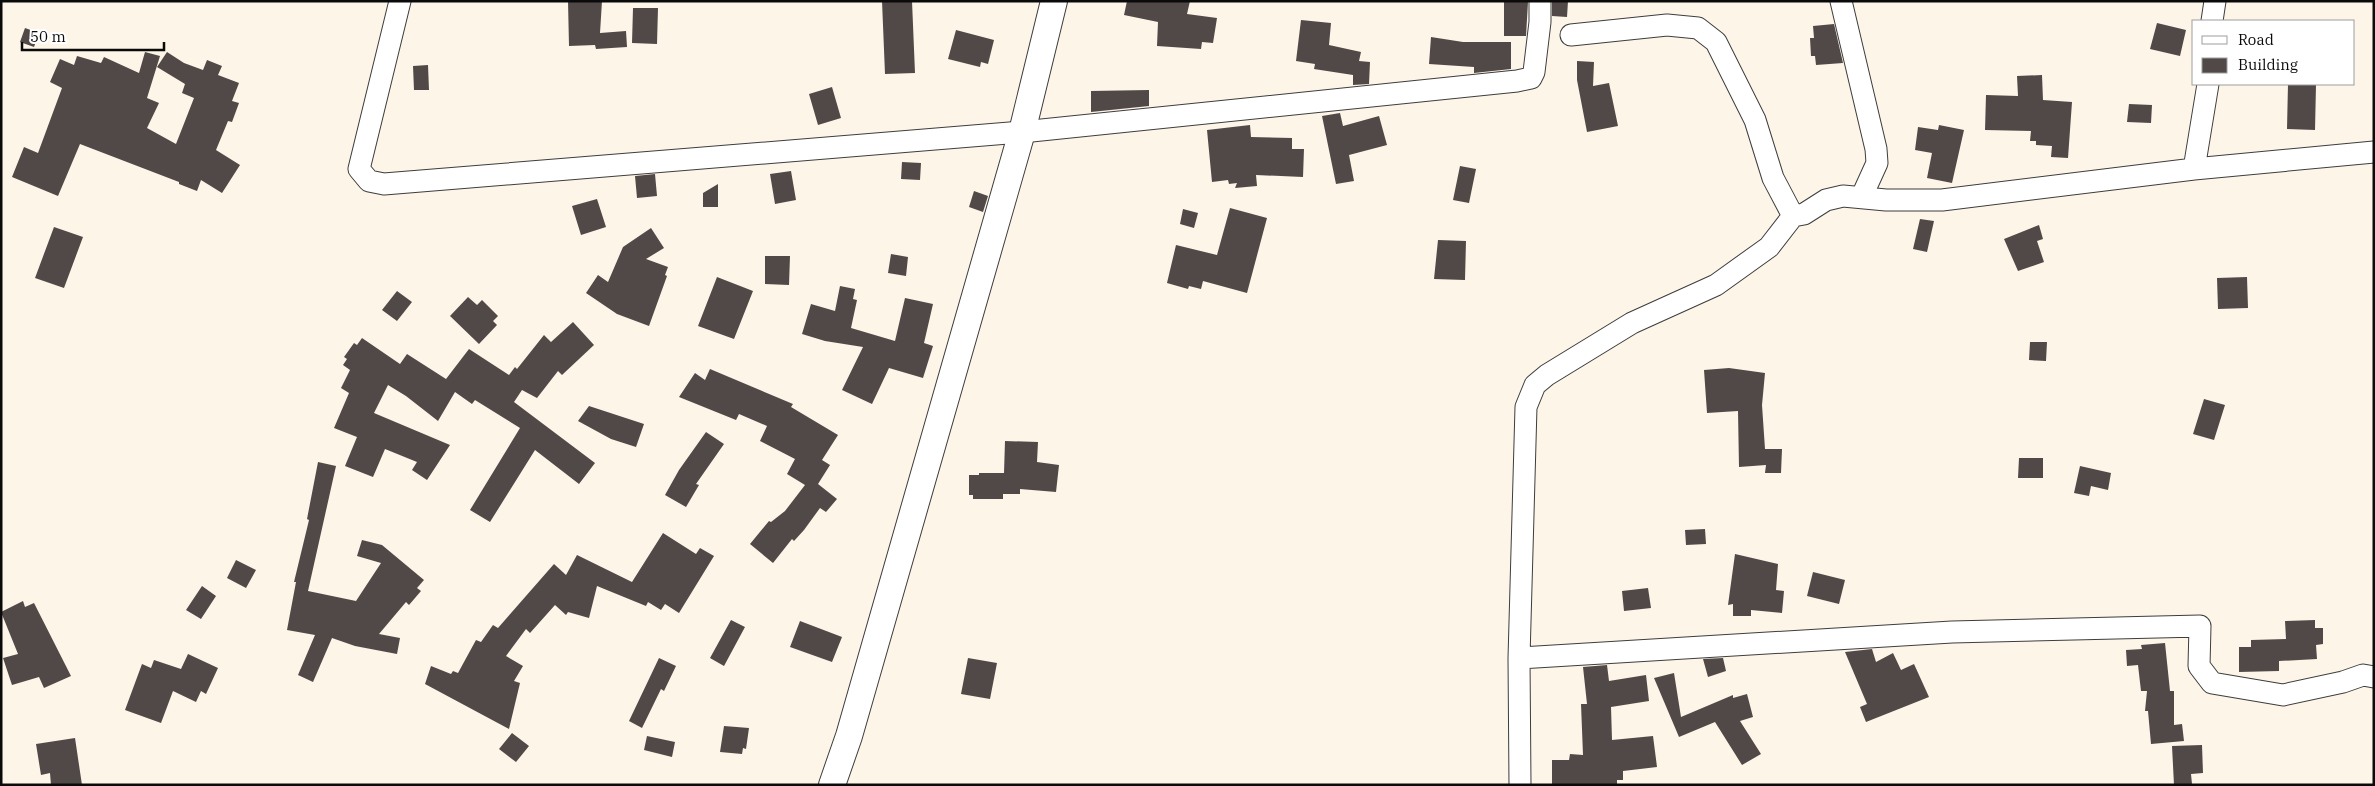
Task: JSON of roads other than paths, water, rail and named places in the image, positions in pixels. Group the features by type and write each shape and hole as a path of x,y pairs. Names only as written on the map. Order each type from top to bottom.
{"street":[{"path":"400,1 359,169 369,181 384,184 1022,132 1531,78 1540,22 1540,1"},
{"path":"832,785 849,736 1022,132 1054,1"},
{"path":"1841,1 1876,148 1877,163 1862,196"},
{"path":"2212,20 2215,1"},
{"path":"1571,35 1667,25 1698,28 1716,42 1755,120 1773,178 1793,216"},
{"path":"2194,169 2208,85"},
{"path":"1520,785 1518,658 1526,407 1535,386 1548,375 1632,323 1716,285 1769,247 1793,216 1804,214 1826,200 1843,196 1862,196 1886,200 1942,200 2194,169 2374,152"},
{"path":"1518,658 1952,632 2200,626 2199,666 2212,683 2283,695 2343,682 2362,675 2374,677"}]}
